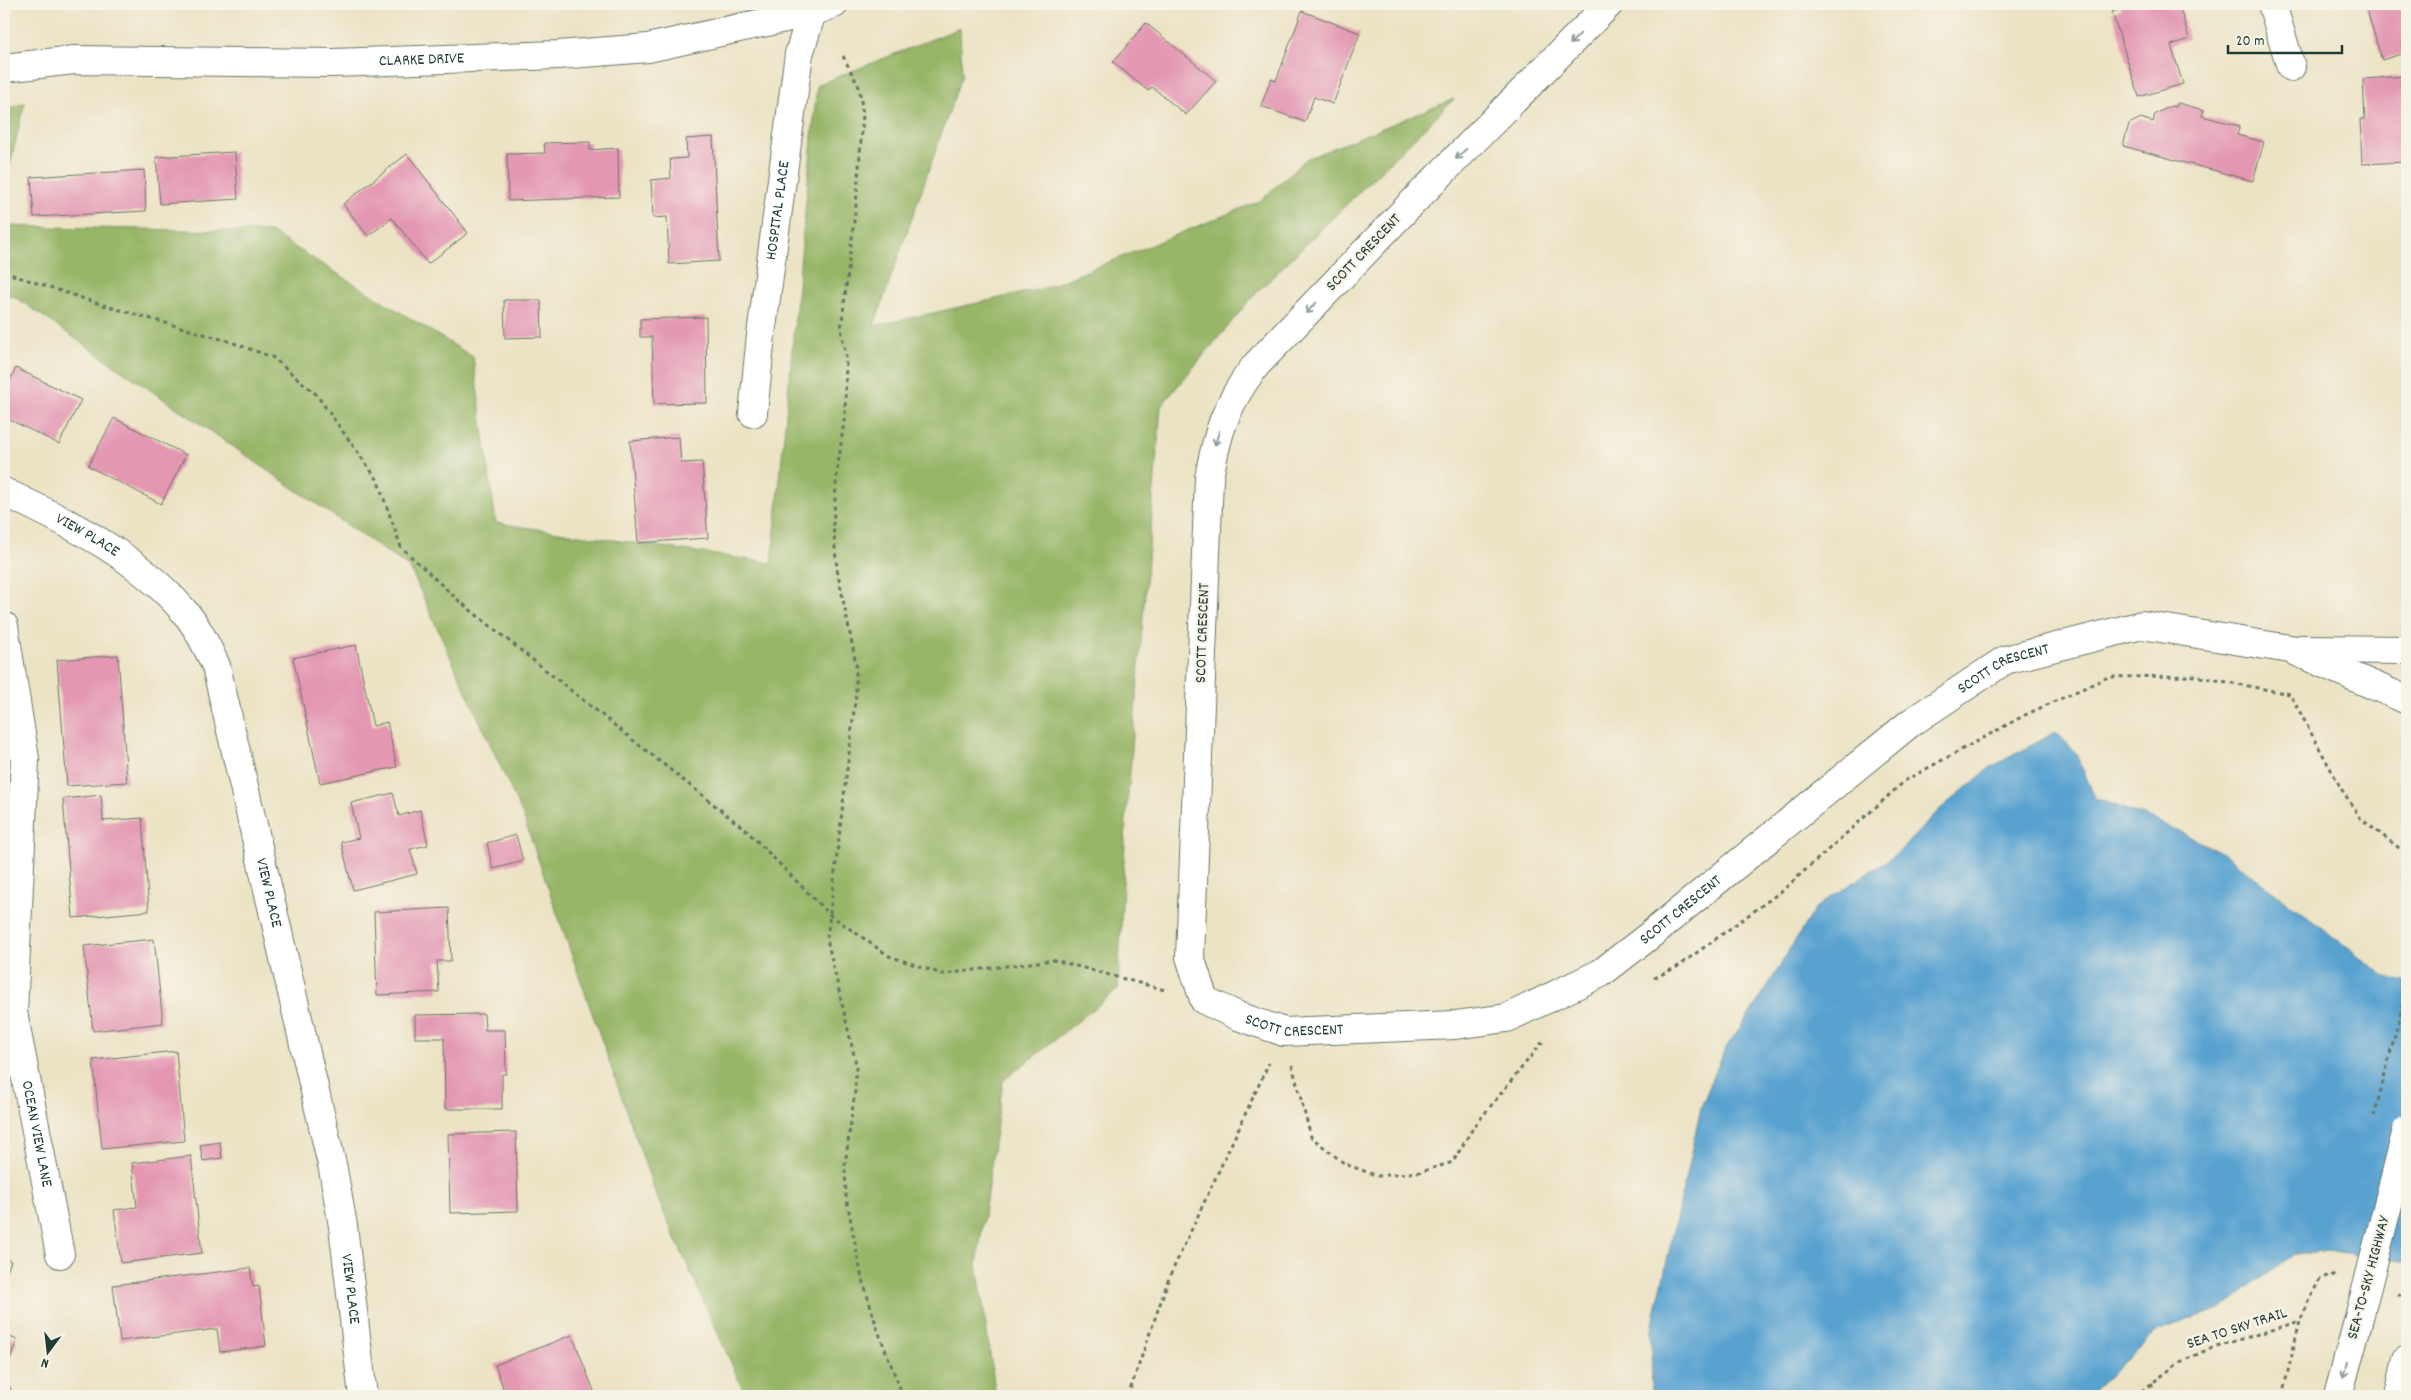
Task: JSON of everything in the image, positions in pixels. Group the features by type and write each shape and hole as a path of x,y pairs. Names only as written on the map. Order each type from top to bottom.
{"main road":[{"name":"SCOTT CRESCENT","path":"1609,4 1410,205 1256,365 1238,388 1225,414 1214,445 1209,478 1190,957 1204,1000 1238,1016 1284,1032 1454,1024 1507,1018 1601,973 1909,724 2005,660 2142,625 2290,649 2407,700"},
{"path":"2272,4 2291,67"},
{"name":"CLARKE DRIVE","path":"4,68 74,60 333,63 558,55 648,48 821,6"},
{"name":"HOSPITAL PLACE","path":"753,413 761,335 799,54 821,6"},
{"name":"VIEW PLACE","path":"4,492 69,522 157,582 188,616 202,637 216,666 333,1169 343,1226 363,1396"},
{"name":"OCEAN VIEW LANE","path":"4,626 25,759 13,1012 60,1254"},
{"path":"2290,649 2407,650"},
{"name":"SEA-TO-SKY HIGHWAY","path":"2338,1396 2407,1130"},
{"path":"2399,1396 2407,1359"}],"path":[{"path":"843,56 859,87 863,114 856,205 841,329 846,357 845,414 836,473 833,525 837,569 856,664 856,674 827,939 856,1064 856,1091 845,1165 846,1196 861,1274 877,1328 903,1396"},
{"path":"4,272 103,305 228,341 272,357 316,394 377,479 401,547 459,601 747,831 830,915 889,956 942,974 1054,960 1204,1000"},
{"path":"1651,979 1676,967 1783,890 1906,780 2025,715 2108,678 2195,676 2290,694 2342,790 2361,819 2407,854"},
{"path":"1284,1032 1311,1137 1345,1164 1378,1176 1420,1172 1453,1162 1473,1128 1546,1038"},
{"path":"1128,1396 1169,1278 1284,1032"},
{"name":"SEA TO SKY TRAIL","path":"2135,1396 2180,1362 2207,1350 2300,1321 2282,1396"},
{"path":"2151,1383 2157,1396"}],"green space":[{"path":"960,28 962,75 874,326 1045,288 1260,201 1306,159 1454,99 1255,294 1161,406 1126,819 1118,989 1003,1081 977,1264 996,1396 746,1396 656,1195 523,816 410,568 12,295 4,296 4,226 270,232 473,357 496,523 772,563 817,85"},
{"path":"25,102 4,189 4,111"}],"water":[{"path":"2056,732 2076,753 2095,798 2162,823 2223,853 2385,976 2407,982 2407,1262 2326,1250 2292,1256 2220,1309 2159,1330 2088,1396 1652,1396 1651,1333 1701,1107 1725,1049 1759,1000 1815,908 1898,853 1939,810 1991,767"}],"building":[{"path":"2119,4 2179,4 2189,39 2171,45 2183,84 2139,97 2112,12 2121,9"},
{"path":"2365,4 2407,4 2407,52 2382,60"},
{"path":"1302,11 1360,33 1333,104 1314,97 1305,122 1261,106 1271,79 1276,81"},
{"path":"1146,23 1216,81 1186,115 1152,87 1148,91 1113,62"},
{"path":"2407,76 2407,162 2362,164 2360,119 2365,119 2363,79"},
{"path":"2178,103 2204,110 2202,116 2240,126 2237,135 2264,142 2253,181 2123,146 2129,124 2141,118 2153,122 2155,114 2171,106 2176,107"},
{"path":"713,137 719,261 669,264 667,217 653,218 651,180 671,178 670,159 687,158 686,139"},
{"path":"590,142 590,150 618,148 619,197 508,201 507,154 545,153 544,143"},
{"path":"235,152 238,199 160,204 156,157"},
{"path":"407,154 468,233 428,264 392,218 368,236 343,204"},
{"path":"144,170 146,211 34,217 31,177"},
{"path":"504,300 541,300 542,337 505,338"},
{"path":"706,317 707,403 654,404 652,337 640,337 640,319"},
{"path":"16,368 81,400 59,444 4,417 4,392"},
{"path":"114,418 186,455 161,504 88,466"},
{"path":"679,437 681,463 702,462 708,538 638,543 630,441"},
{"path":"356,645 373,726 387,722 397,767 320,783 293,658"},
{"path":"118,655 127,782 67,786 57,660"},
{"path":"393,793 399,816 420,810 428,845 410,849 417,874 353,890 341,842 359,838 351,803"},
{"path":"101,795 103,821 142,818 149,911 73,918 63,799"},
{"path":"516,835 523,861 493,869 487,843"},
{"path":"449,908 451,961 437,961 439,992 377,995 374,912"},
{"path":"154,939 163,1023 93,1031 84,946"},
{"path":"484,1014 485,1030 505,1030 506,1074 502,1074 502,1109 445,1109 444,1038 415,1038 415,1015"},
{"path":"176,1051 184,1141 102,1149 93,1060"},
{"path":"516,1132 518,1211 450,1213 448,1134"},
{"path":"220,1142 222,1158 203,1161 200,1145"},
{"path":"191,1156 202,1253 121,1263 114,1210 137,1207 132,1163"},
{"path":"4,1258 11,1261 4,1280"},
{"path":"250,1268 253,1287 259,1286 266,1346 220,1352 217,1329 120,1341 113,1285"},
{"path":"4,1321 10,1337 17,1340 4,1374"},
{"path":"572,1335 596,1396 506,1396 495,1365"},
{"path":"4,1374 14,1396 4,1396"}]}
